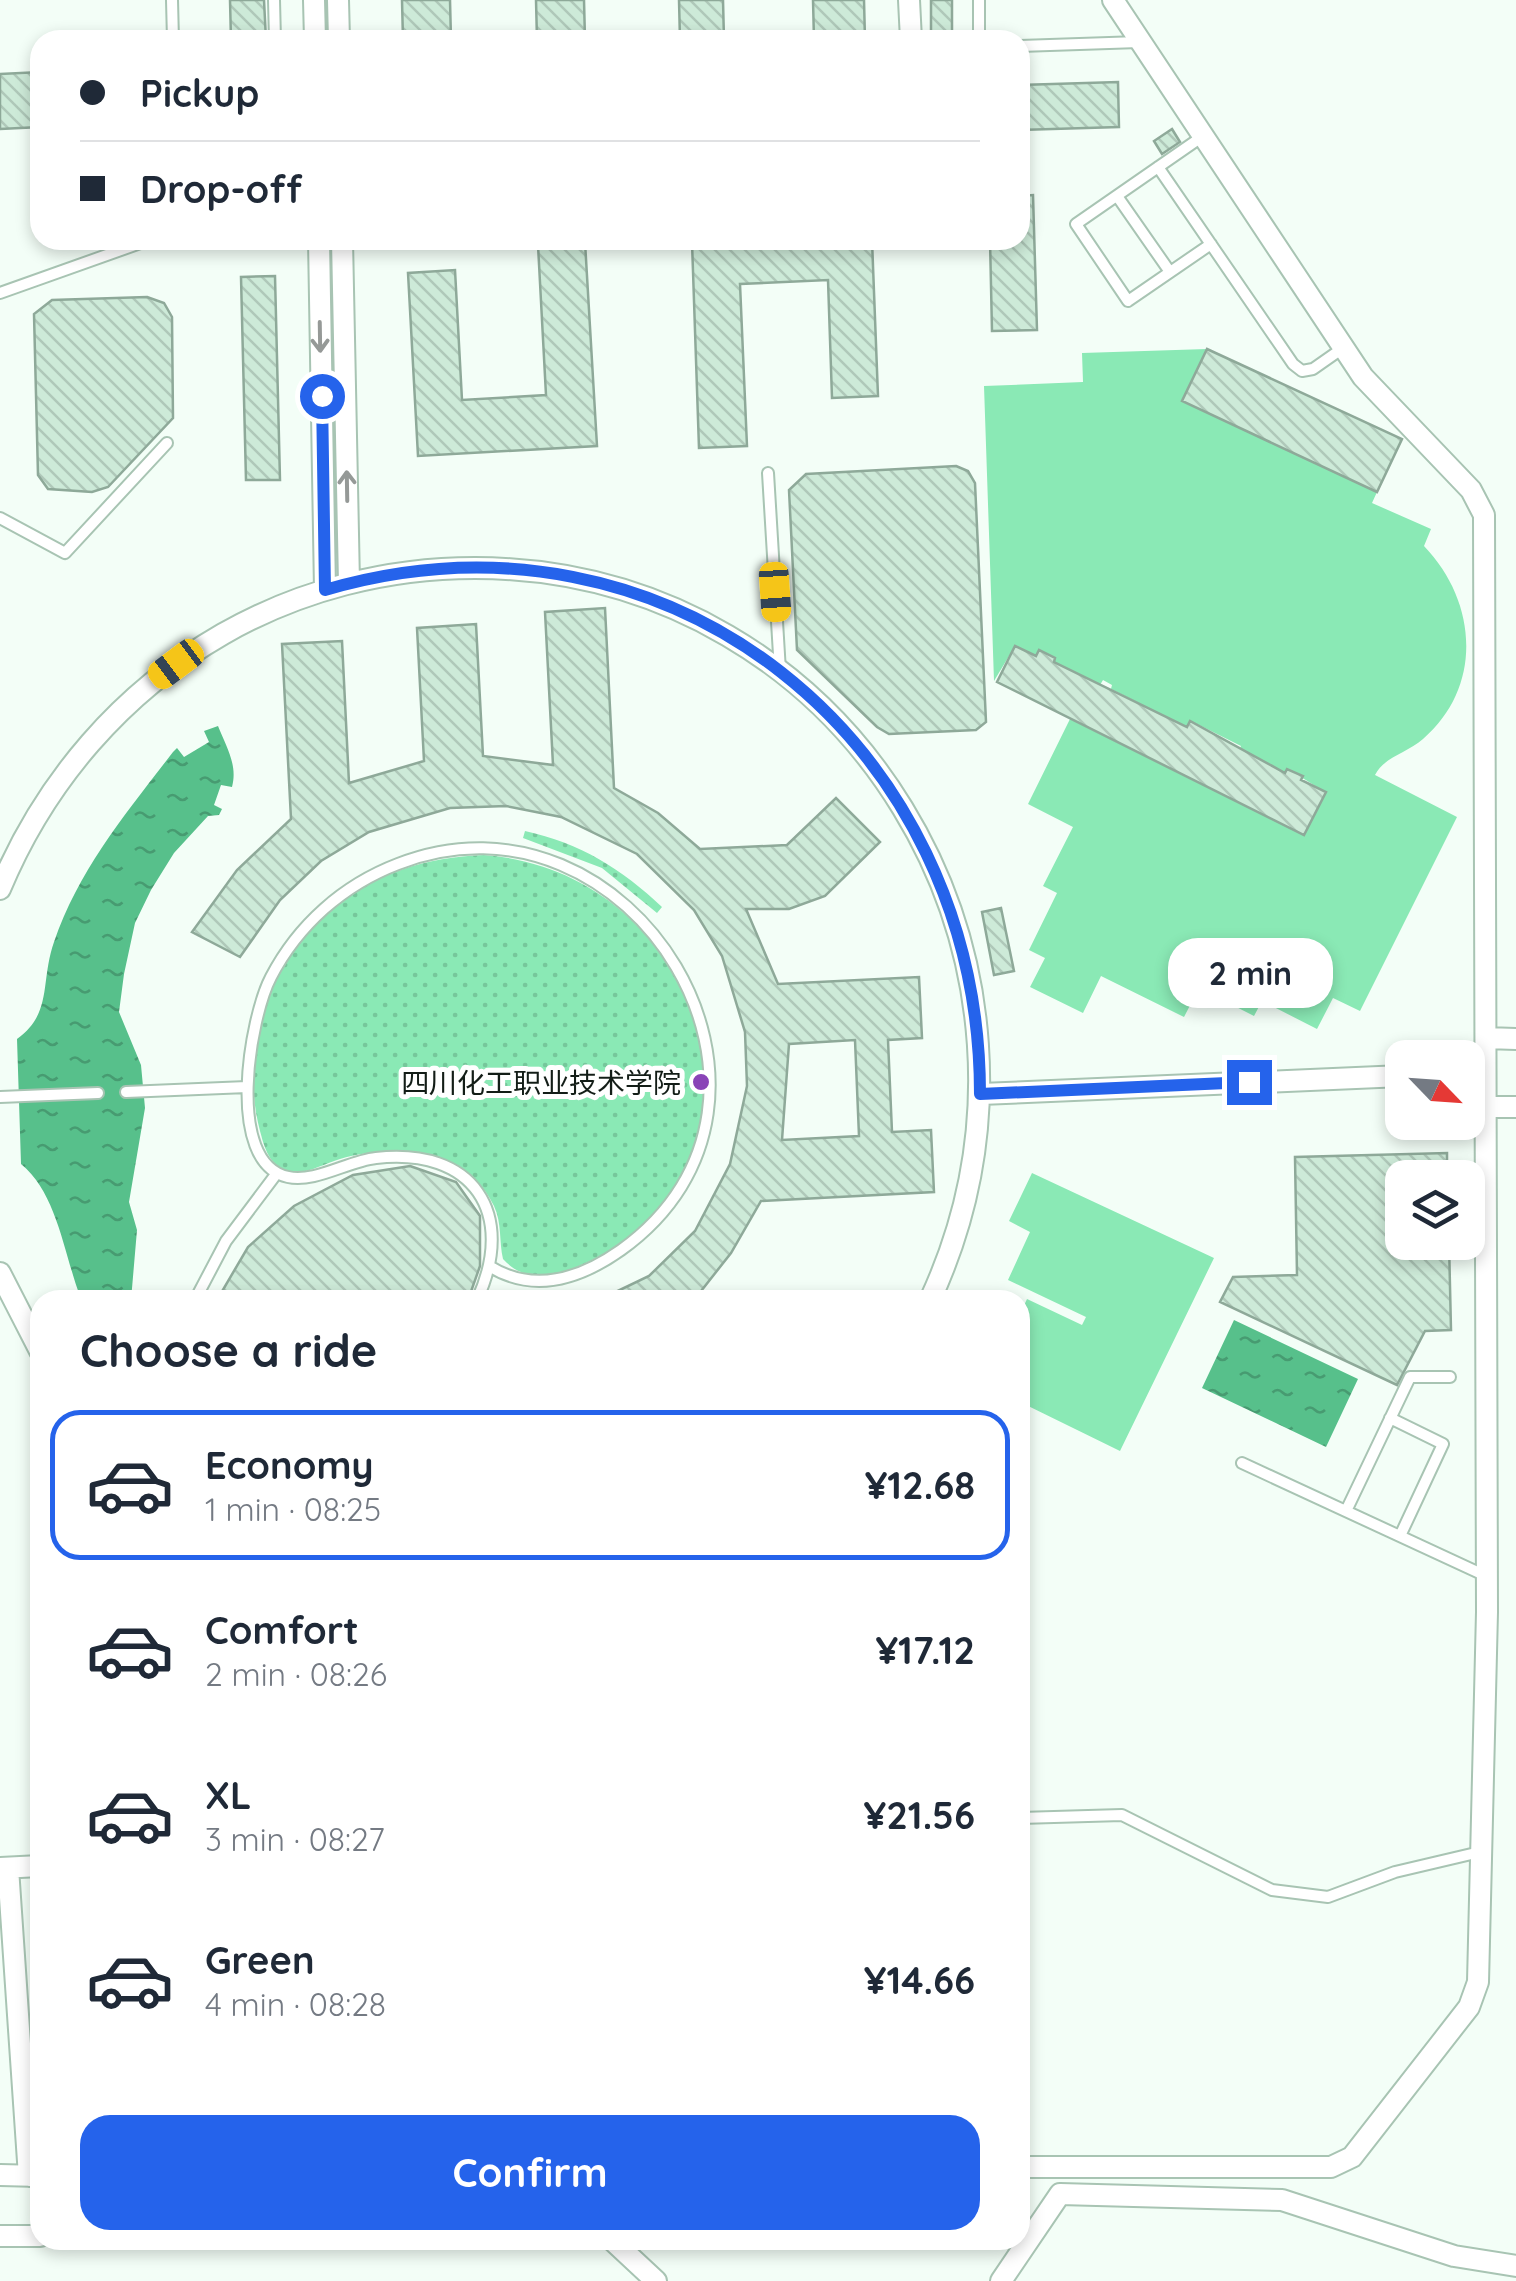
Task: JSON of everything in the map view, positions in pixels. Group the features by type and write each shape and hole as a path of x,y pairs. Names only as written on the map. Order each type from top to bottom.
{"street":[{"path":"314,0 315,30"},
{"path":"338,0 338,30"},
{"path":"909,0 910,30"},
{"path":"1113,0 1343,348 1378,396 1471,490 1484,515 1485,1042"},
{"path":"318,250 325,590"},
{"path":"342,250 349,583"},
{"path":"0,888 46,799 118,712 208,643 275,608 349,583 458,568 570,577 678,611 732,639 780,671 832,716 881,773 938,871 972,979 980,1094 965,1204 934,1290"},
{"path":"1486,1038 1516,1039"},
{"path":"980,1094 1385,1077"},
{"path":"1030,2167 1332,2167 1352,2157 1469,2007 1478,1982 1486,1576 1485,1102"},
{"path":"1486,1106 1516,1107"},
{"path":"1,1280 30,1333"},
{"path":"30,1867 4,1868 30,2126"},
{"path":"0,2175 30,2176"},
{"path":"1030,2239 1060,2194 1282,2200 1454,2256 1516,2266"},
{"path":"0,2236 30,2236"},
{"path":"623,2250 656,2281"},
{"path":"1002,2281 1023,2250"}],"lane":[{"path":"172,0 173,30"},
{"path":"274,0 275,30"},
{"path":"979,0 979,30"},
{"path":"1030,46 1142,42"},
{"path":"1204,136 1076,224 1128,301 1211,244"},
{"path":"1158,167 1293,364 1302,371 1313,369 1343,348"},
{"path":"1117,196 1170,272"},
{"path":"0,292 120,250"},
{"path":"0,518 65,552 166,443"},
{"path":"768,473 780,671"},
{"path":"481,1290 489,1266 494,1228 490,1208 467,1181 440,1165 398,1156 345,1164 300,1178 277,1172 258,1146 247,1087 252,1029 283,956 317,915 382,870 458,850 510,852 561,864 615,894 660,938 696,1002 709,1076 698,1148 666,1207 611,1257 565,1278 541,1282 512,1279 489,1266"},
{"path":"126,1092 247,1087"},
{"path":"0,1098 98,1093"},
{"path":"200,1290 226,1240 277,1172"},
{"path":"1346,1511 1410,1377 1450,1377"},
{"path":"1390,1418 1443,1444 1400,1536"},
{"path":"1242,1463 1486,1576"},
{"path":"1030,1818 1122,1816 1272,1890 1328,1897 1395,1872 1481,1852"}],"shaded area":[{"path":"1207,349 1183,402 1377,492 1372,503 1431,529 1424,546 1442,568 1463,617 1464,669 1443,718 1423,739 1384,764 1375,775 1457,817 1360,1011 1333,998 1317,1029 1262,1001 1254,1016 1199,988 1184,1017 1101,976 1083,1013 1030,987 1045,958 1029,950 1057,893 1043,886 1073,827 1028,804 1070,719 1303,835 1325,792 1288,769 1279,785 1239,751 1241,746 1191,721 1187,727 1111,689 1112,685 1103,680 1100,685 1046,676 1055,658 1039,650 1036,656 1015,646 994,681 984,386 1083,382 1082,353"},
{"path":"525,831 599,859 662,907 657,913 602,868 523,838"},
{"path":"484,855 563,874 626,915 672,971 698,1036 703,1105 684,1171 641,1227 572,1269 553,1275 527,1274 503,1259 494,1206 482,1187 448,1162 405,1152 383,1152 340,1159 304,1172 289,1172 273,1162 265,1148 254,1101 253,1070 264,1011 275,983 308,933 347,898 383,877 442,859"},
{"path":"1032,1173 1214,1258 1120,1451 1030,1407 1030,1300 1082,1325 1086,1317 1008,1280 1030,1232 1009,1221"}],"water":[{"path":"218,726 232,763 232,787 221,785 214,805 222,809 219,815 208,816 174,853 151,890 135,923 119,1012 141,1065 145,1108 129,1202 137,1230 132,1290 78,1290 51,1207 21,1164 17,1039 41,1007 54,942 91,866 173,752 177,748 184,757 209,742 204,731"},
{"path":"1234,1320 1358,1379 1326,1447 1202,1388"}],"building":[{"path":"230,0 264,0 266,30 231,30"},
{"path":"402,0 450,0 451,30 403,30"},
{"path":"536,0 584,0 585,30 537,30"},
{"path":"679,0 723,0 724,30 680,30"},
{"path":"813,0 864,0 865,30 814,30"},
{"path":"931,0 952,0 952,30 931,30"},
{"path":"30,72 30,128 0,129 0,74"},
{"path":"1118,82 1119,127 1030,130 1030,85"},
{"path":"1172,129 1180,142 1162,154 1154,141"},
{"path":"1033,195 1037,330 992,331 990,250 1030,250"},
{"path":"538,250 585,250 597,446 418,456 408,273 455,270 462,400 546,395"},
{"path":"692,250 872,250 878,396 832,398 828,280 740,284 747,446 699,448"},
{"path":"275,276 280,480 246,480 241,277"},
{"path":"147,297 164,303 172,317 173,418 108,487 92,492 48,489 38,475 34,314 52,300"},
{"path":"1207,349 1402,439 1377,492 1182,401"},
{"path":"956,466 968,471 975,483 986,722 976,730 889,734 797,650 789,490 806,474"},
{"path":"605,608 614,788 658,813 700,849 787,845 836,798 880,842 825,896 789,909 746,909 778,984 919,977 922,1038 888,1040 892,1132 931,1130 934,1192 761,1201 731,1253 702,1290 620,1290 649,1276 695,1231 730,1164 747,1086 745,1032 722,956 694,910 637,854 561,817 506,806 450,808 369,832 321,861 280,900 240,957 192,932 237,870 291,819 282,644 342,641 349,783 424,761 417,628 476,624 483,756 553,765 545,612","holes":["855,1040 859,1136 782,1140 789,1044"]},
{"path":"1015,646 1036,656 1039,650 1055,658 1054,662 1187,727 1190,721 1285,773 1287,769 1303,776 1301,780 1326,792 1304,835 997,682"},
{"path":"1001,908 1014,971 994,975 982,912"},
{"path":"1447,1153 1447,1160 1385,1160 1385,1260 1449,1260 1451,1330 1425,1331 1397,1385 1220,1302 1233,1277 1297,1275 1295,1157"},
{"path":"410,1166 456,1182 480,1216 480,1266 472,1290 223,1290 248,1247 294,1206 353,1175"}],"place":[{"name":"四川化工职业技术学院","path":"701,1082"}],"route":[{"path":"322,396 325,590 383,576 458,568 533,571 607,586 712,627 775,667 832,716 902,804 952,906 978,1016 980,1094 1249,1082"}]}
